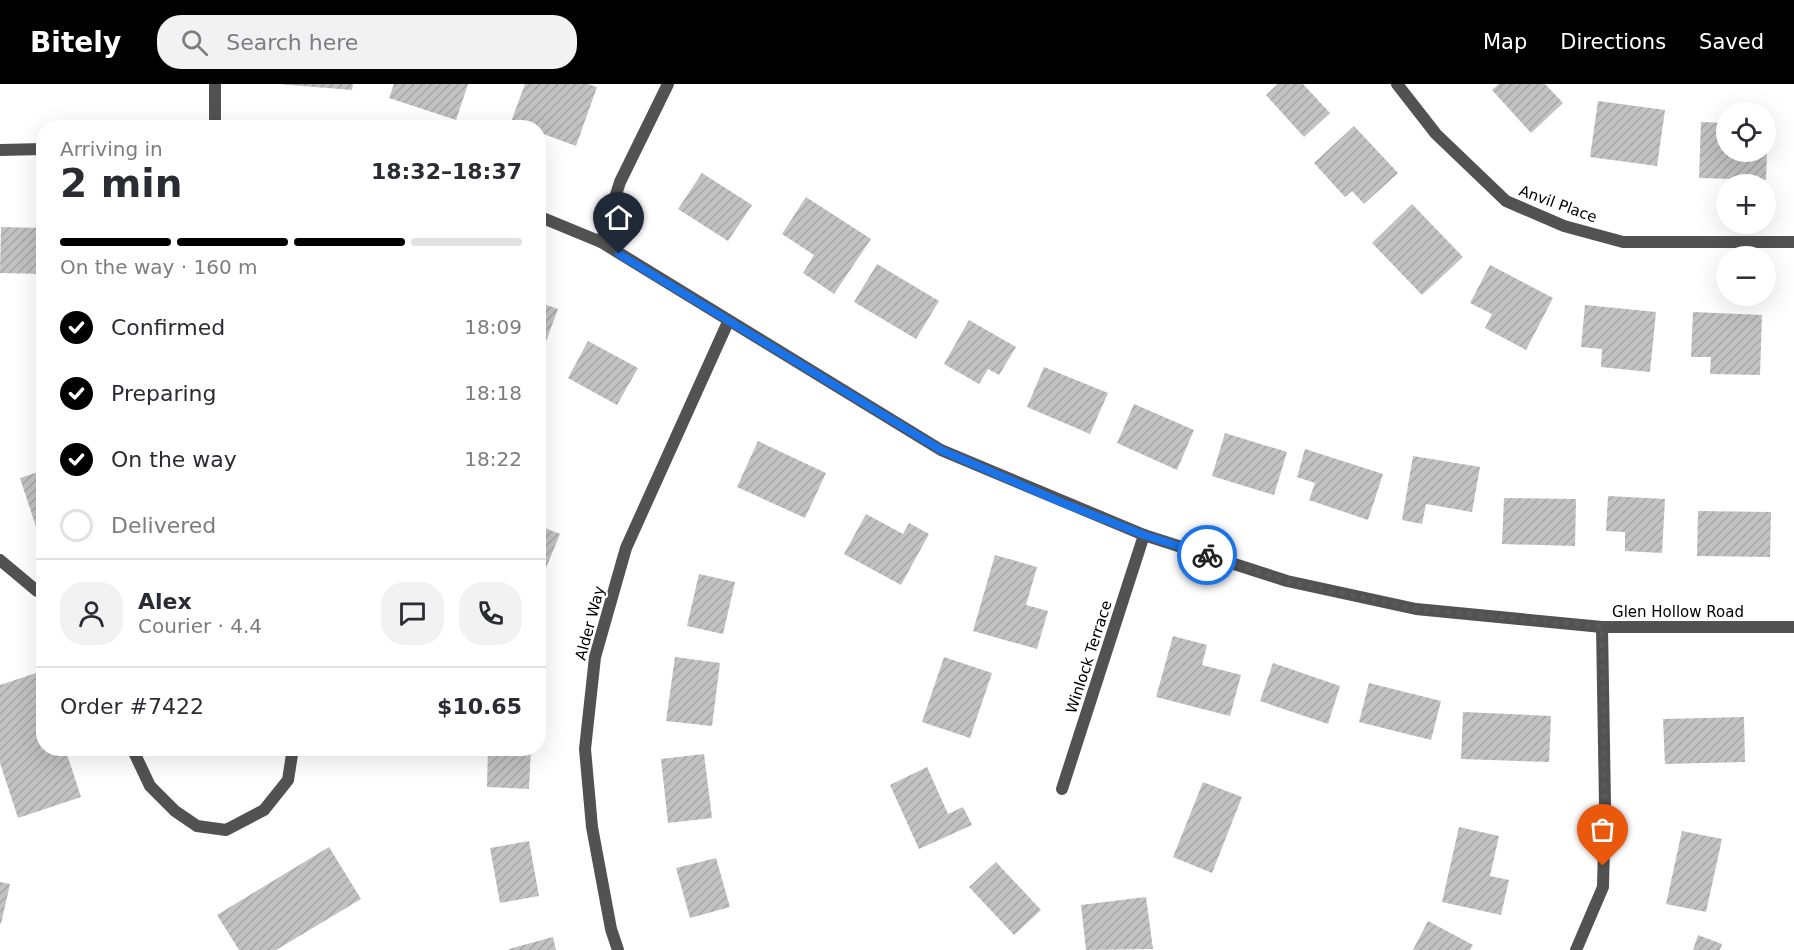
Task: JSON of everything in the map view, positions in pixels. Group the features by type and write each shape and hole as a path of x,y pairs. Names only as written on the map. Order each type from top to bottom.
{"street":[{"path":"215,84 215,120"},
{"path":"601,242 620,182 668,84"},
{"name":"Anvil Place","path":"1397,84 1436,134 1506,201 1564,226 1623,242 1794,242"},
{"path":"0,150 36,149"},
{"name":"Glen Hollow Road","path":"546,219 601,242 728,322 941,450 1144,535 1287,581 1416,609 1602,627 1794,627"},
{"name":"Alder Way","path":"618,950 611,929 592,827 585,748 595,657 626,548 728,322"},
{"name":"Winlock Terrace","path":"1062,789 1144,535"},
{"path":"0,560 36,590"},
{"path":"1576,950 1603,887 1605,804 1602,627"},
{"path":"136,756 150,786 175,811 197,826 226,830 264,810 288,780 292,756"}],"building":[{"path":"278,84 353,84 352,90"},
{"path":"394,84 468,84 456,120 389,98"},
{"path":"525,84 588,84 597,87 576,146 546,135 546,120 512,120"},
{"path":"1278,84 1303,84 1330,113 1304,137 1266,95"},
{"path":"1499,84 1545,84 1563,103 1531,133 1492,90"},
{"path":"1598,101 1665,110 1657,166 1590,157"},
{"path":"1701,122 1716,123 1716,162 1767,162 1766,174 1716,174 1716,179 1699,178"},
{"path":"1354,126 1398,173 1364,204 1352,191 1345,197 1314,163"},
{"path":"702,173 752,205 728,241 678,209"},
{"path":"806,197 871,239 834,294 803,273 814,255 782,234"},
{"path":"1412,204 1463,257 1422,295 1372,243"},
{"path":"1,227 36,228 36,274 0,273"},
{"path":"877,264 939,301 916,339 854,302"},
{"path":"1490,265 1553,298 1526,350 1485,328 1492,314 1470,303"},
{"path":"546,305 558,309 546,341"},
{"path":"1585,305 1656,312 1650,372 1601,367 1602,349 1581,347"},
{"path":"1693,312 1762,315 1760,375 1710,374 1711,357 1691,357"},
{"path":"969,320 1016,347 999,375 988,369 979,384 944,364"},
{"path":"588,341 638,368 617,405 568,378"},
{"path":"1044,367 1108,393 1090,434 1027,407"},
{"path":"1134,404 1194,430 1177,470 1117,443"},
{"path":"1225,433 1287,452 1274,495 1212,476"},
{"path":"758,441 826,473 805,518 737,487"},
{"path":"1305,449 1383,474 1368,520 1309,500 1315,483 1297,477"},
{"path":"1413,456 1480,467 1472,512 1426,504 1422,524 1402,520"},
{"path":"36,473 36,527 20,478"},
{"path":"1608,496 1665,499 1662,553 1625,551 1625,532 1606,531"},
{"path":"1504,498 1576,499 1575,546 1502,544"},
{"path":"1698,511 1771,512 1770,557 1697,556"},
{"path":"866,514 903,534 909,523 929,534 901,585 844,554"},
{"path":"546,528 560,534 546,568"},
{"path":"995,555 1037,567 1026,605 1048,611 1037,649 973,631"},
{"path":"699,574 735,582 723,634 687,626"},
{"path":"1173,636 1207,645 1202,665 1241,675 1230,716 1156,697"},
{"path":"675,657 720,663 712,726 666,721"},
{"path":"944,657 992,673 970,738 922,722"},
{"path":"1273,663 1340,686 1328,724 1260,701"},
{"path":"36,673 36,756 68,756 81,797 18,818 0,763 0,685"},
{"path":"1369,683 1441,701 1431,740 1359,722"},
{"path":"1463,712 1551,716 1549,762 1461,759"},
{"path":"1744,717 1745,762 1665,764 1663,719"},
{"path":"704,754 712,818 668,823 661,759"},
{"path":"488,756 531,756 529,789 487,787"},
{"path":"927,767 948,814 963,807 972,825 919,849 890,785"},
{"path":"1203,782 1242,797 1212,873 1173,857"},
{"path":"1459,827 1499,836 1490,876 1509,880 1501,915 1442,902"},
{"path":"1682,831 1722,839 1706,912 1666,904"},
{"path":"529,841 539,896 500,903 490,848"},
{"path":"329,847 361,899 276,950 239,950 217,915"},
{"path":"716,858 730,907 690,918 676,868"},
{"path":"996,862 1041,910 1014,935 969,887"},
{"path":"0,882 10,884 1,924 0,923"},
{"path":"1146,897 1153,949 1086,950 1081,905"},
{"path":"1428,921 1473,945 1470,950 1413,950"},
{"path":"1698,935 1722,944 1720,950 1693,950"},
{"path":"553,937 556,950 509,950 509,949"}],"way so far":[{"path":"1207,555 1287,581 1416,609 1602,627 1605,804 1603,866"}],"route":[{"path":"619,254 941,450 1144,535 1207,555"}]}
